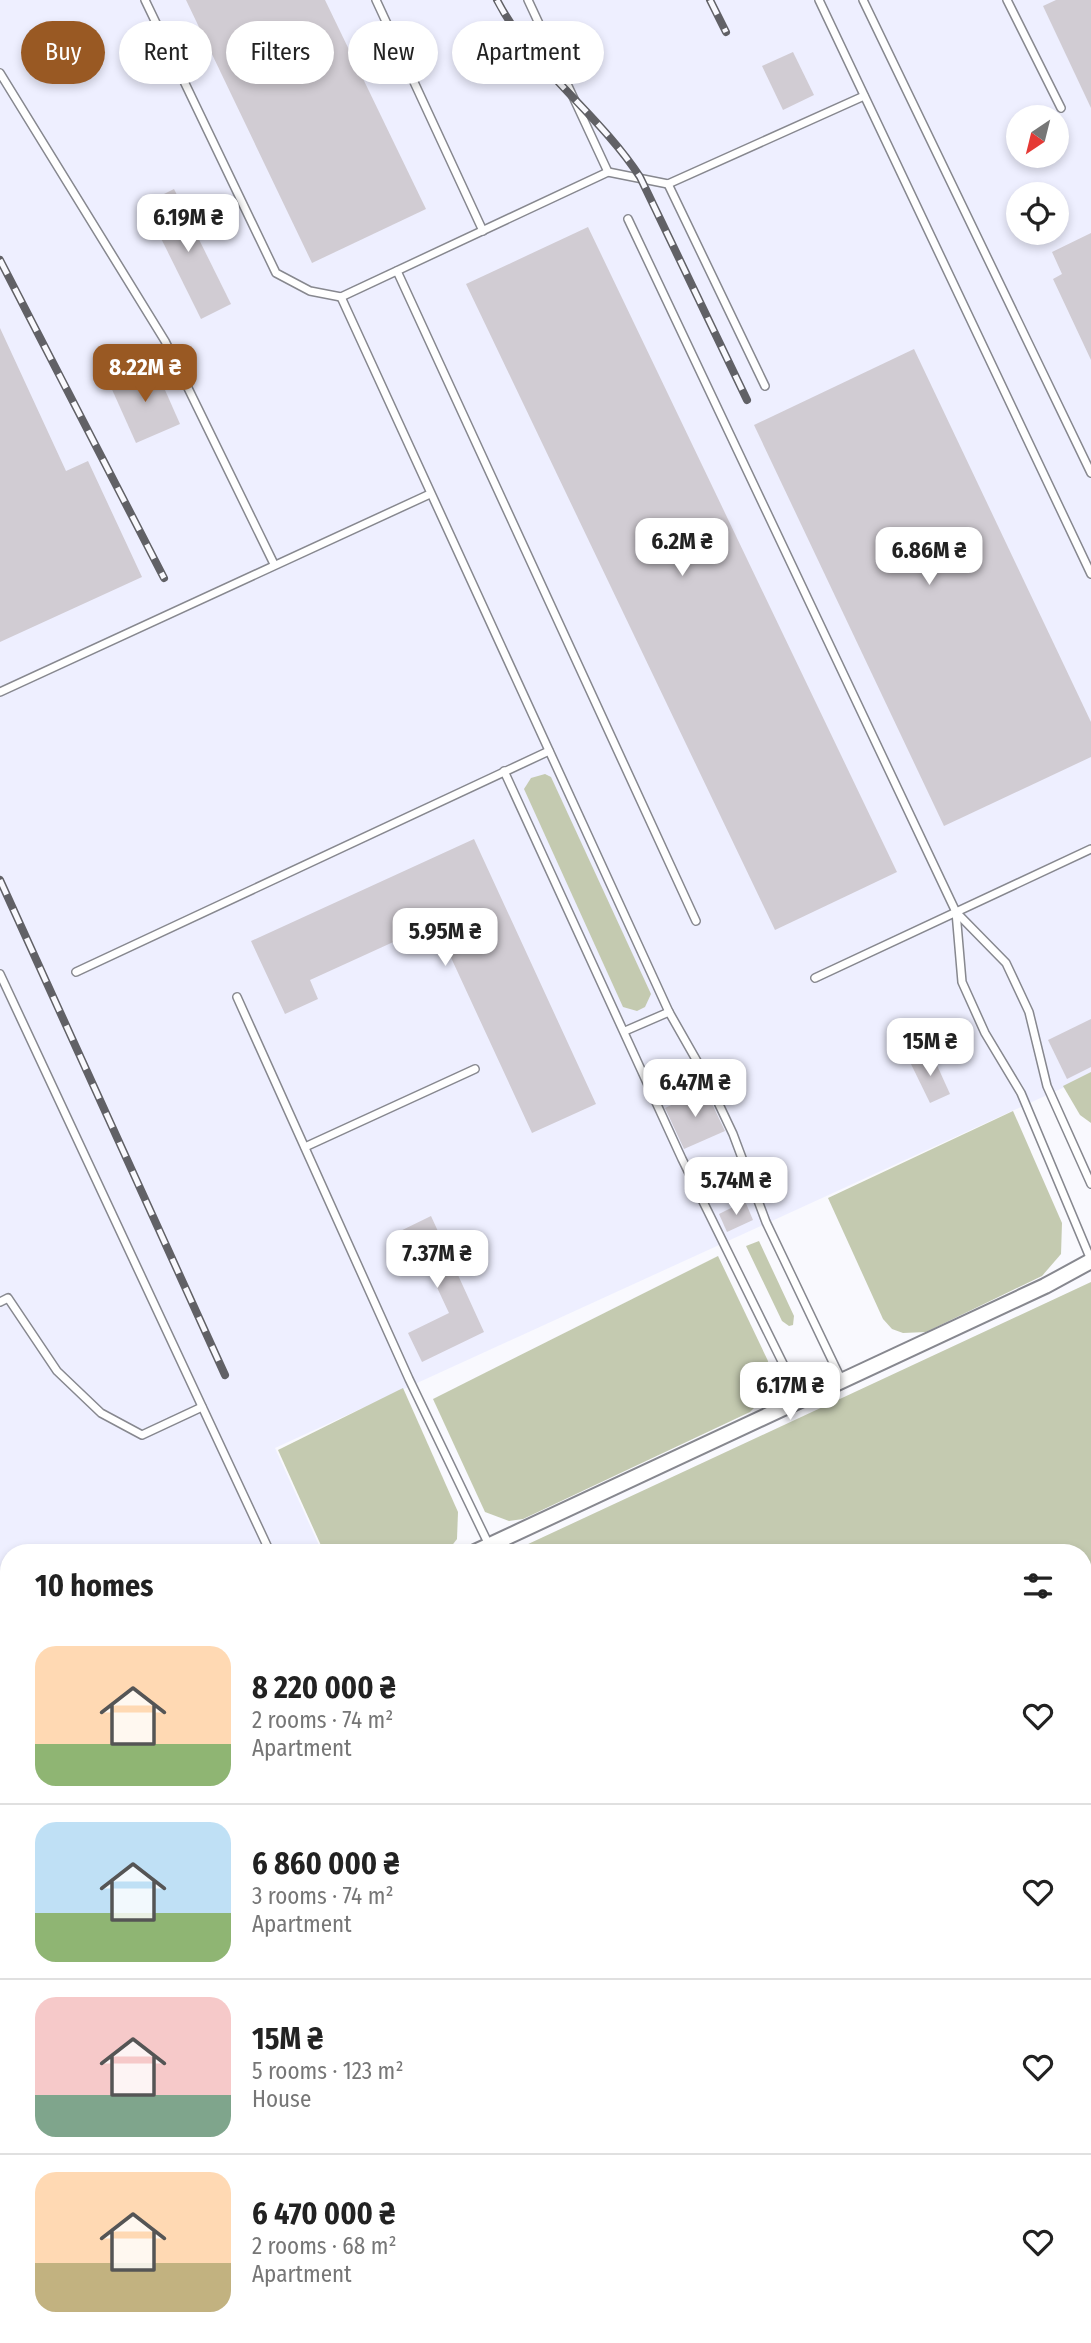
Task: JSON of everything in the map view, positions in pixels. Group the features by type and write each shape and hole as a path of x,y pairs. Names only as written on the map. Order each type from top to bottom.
{"street":[{"path":"491,1544 1045,1286 1091,1261"}],"lane":[{"path":"145,0 276,273 310,291 341,297 608,172 667,184 864,96"},
{"path":"376,0 482,231"},
{"path":"528,0 608,172"},
{"path":"819,0 1091,574"},
{"path":"863,0 1091,473"},
{"path":"1007,0 1060,105"},
{"path":"0,73 165,341 274,564"},
{"path":"667,184 765,387"},
{"path":"628,219 956,912 1006,964 1029,1012 1047,1086 1091,1184"},
{"path":"397,271 696,921"},
{"path":"341,297 669,1012 706,1077 733,1133 766,1222 841,1379"},
{"path":"0,692 430,494"},
{"path":"76,972 549,751"},
{"path":"504,771 677,1147 800,1398"},
{"path":"815,978 1091,849"},
{"path":"956,912 962,982 985,1033 1021,1093 1091,1261"},
{"path":"0,974 266,1544"},
{"path":"237,997 409,1379 489,1544"},
{"path":"625,1031 669,1012"},
{"path":"305,1147 475,1069"},
{"path":"0,1302 8,1298 57,1371 101,1413 142,1435 202,1407"}],"shaded area":[{"path":"0,0 1091,0 1091,1075 275,1448 318,1544 0,1544"}],"green space":[{"path":"545,774 551,777 651,994 645,1007 637,1011 623,1007 524,789 531,778"},
{"path":"1091,1072 1091,1123 1080,1115 1063,1086"},
{"path":"1013,1111 1062,1223 1061,1254 1042,1276 926,1332 903,1333 892,1329 883,1319 828,1198"},
{"path":"759,1241 794,1316 793,1325 789,1326 782,1321 746,1246"},
{"path":"718,1256 768,1361 766,1389 756,1406 750,1412 523,1519 509,1521 485,1512 433,1399"},
{"path":"1091,1282 1091,1544 528,1544"},
{"path":"403,1388 458,1512 457,1539 453,1544 320,1544 278,1450"}],"building":[{"path":"186,0 325,0 348,48 348,84 366,84 426,209 312,263 226,84 334,84 334,21 226,21 226,83 212,54 212,21 196,21"},
{"path":"1056,0 1091,0 1091,108 1043,6"},
{"path":"793,52 814,95 783,110 762,66"},
{"path":"174,189 231,304 201,319 144,204"},
{"path":"588,227 897,872 775,930 466,284"},
{"path":"1091,233 1091,360 1053,279 1062,274 1052,252"},
{"path":"0,328 66,471 88,461 142,577 0,642"},
{"path":"914,349 1091,722 1091,757 944,826 754,425"},
{"path":"154,365 180,424 136,443 110,385"},
{"path":"474,839 596,1104 532,1133 435,923 310,980 318,999 285,1014 251,941"},
{"path":"1091,1019 1091,1067 1067,1079 1048,1040"},
{"path":"931,1052 950,1094 930,1103 910,1062"},
{"path":"705,1089 725,1131 684,1149 665,1108"},
{"path":"745,1201 753,1220 727,1232 719,1214"},
{"path":"431,1216 484,1332 422,1362 408,1333 449,1313 426,1264 407,1274 388,1237"}],"railway":[{"path":"497,0 528,47 624,154 640,177 747,400"},
{"path":"710,0 726,32"},
{"path":"0,260 164,578"},
{"path":"0,880 225,1375"}]}
